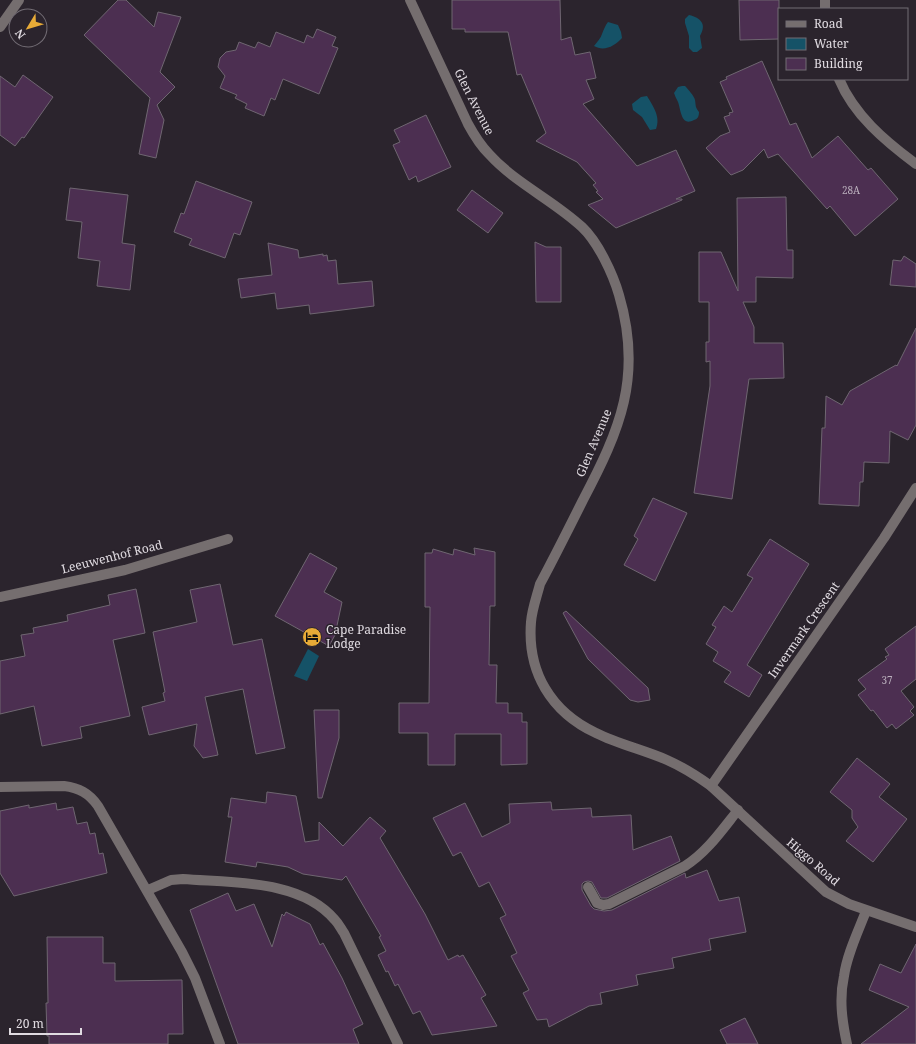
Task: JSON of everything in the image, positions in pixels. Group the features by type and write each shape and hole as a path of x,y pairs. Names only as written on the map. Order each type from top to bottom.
{"street":[{"path":"0,27 19,0"},
{"name":"Glen Avenue","path":"410,0 477,140 501,166 564,212 583,228 600,252 614,278 624,310 628,343 628,376 624,405 604,460 540,584 531,622 531,644 535,666 542,683 551,698 564,712 580,724 616,742 667,760 690,771 711,786"},
{"path":"839,80 843,88 865,120 880,136 916,164"},
{"name":"Invermark Crescent","path":"711,786 884,538 916,488"},
{"name":"Leeuwenhof Road","path":"0,597 125,570 228,539"},
{"path":"0,787 64,786 84,792 92,798 148,890 195,978 220,1044"},
{"name":"Higgo Road","path":"711,786 826,892 837,899 866,911 916,927"},
{"path":"588,887 597,903 603,905 609,904 685,866 697,859 707,849 738,810"},
{"path":"148,890 171,880 272,886 283,888 325,910 336,920 344,933 398,1044"},
{"path":"847,1044 842,1023 841,999 844,975 850,952 866,911"}],"water":[{"path":"689,15 700,20 703,25 700,36 702,48 697,52 693,52 689,48 689,36 685,19"},
{"path":"608,22 618,25 622,38 609,47 598,48 594,46 601,37"},
{"path":"685,86 692,95 695,100 696,108 699,112 697,118 690,122 686,121 682,117 674,93 678,87"},
{"path":"647,96 657,116 658,120 656,129 650,130 642,117 633,110 632,104 641,97"},
{"path":"308,649 319,656 307,681 294,676"}],"building":[{"path":"118,0 126,0 154,27 158,12 181,17 160,72 175,87 157,105 164,120 156,158 139,154 150,98 84,35"},
{"path":"452,0 560,0 561,40 571,37 575,55 590,52 596,78 586,80 594,99 583,104 637,166 676,150 695,191 676,199 682,200 616,228 588,205 603,199 596,192 598,191 593,185 596,183 577,162 536,141 546,133 521,74 517,75 508,32 465,32 465,29 452,29"},
{"path":"739,0 779,0 778,39 740,40"},
{"path":"317,29 336,37 332,46 338,48 319,94 283,79 275,100 271,98 264,116 245,108 247,104 235,98 237,95 220,88 225,76 218,67 220,58 226,52 236,50 239,42 255,48 258,42 270,47 276,32 304,43 307,35 313,38"},
{"path":"762,61 790,125 796,123 812,158 838,136 868,170 871,168 898,199 855,236 830,206 827,209 778,154 768,158 764,149 743,170 731,175 706,148 720,136 730,132 724,117 733,112 720,82 727,79 726,77"},
{"path":"23,75 53,97 24,138 22,137 15,146 0,135 0,76 15,87"},
{"path":"426,115 451,167 418,182 416,176 409,180 393,145 400,142 394,130"},
{"path":"196,181 252,202 240,235 234,233 225,258 189,245 192,239 174,232 181,213 184,214"},
{"path":"70,188 128,195 122,243 135,245 130,290 97,286 100,261 78,258 82,222 66,220"},
{"path":"472,190 503,213 488,233 457,210"},
{"path":"786,197 787,250 793,250 793,278 756,277 756,302 743,302 754,327 754,343 783,343 784,378 749,379 732,499 694,493 710,386 710,361 706,362 706,342 709,342 709,302 699,302 699,252 721,252 738,291 737,198"},
{"path":"535,242 546,247 561,247 561,302 536,302"},
{"path":"268,243 298,250 299,258 323,254 323,256 327,255 328,261 336,260 338,284 372,281 374,306 310,314 309,305 277,309 275,293 241,298 238,279 272,275"},
{"path":"904,256 916,264 916,287 890,285 893,260 901,261"},
{"path":"916,328 916,425 908,440 890,431 889,463 864,462 863,482 860,482 859,506 819,504 822,428 825,428 826,396 842,405 850,391 896,365 897,366"},
{"path":"653,498 687,513 655,581 624,565 638,539 634,536"},
{"path":"770,539 809,564 747,665 762,675 749,697 724,682 731,672 713,661 718,652 706,644 716,627 712,625 724,606 732,612 753,578 747,575"},
{"path":"474,548 495,552 495,606 490,606 489,665 497,665 496,703 508,703 508,713 522,713 522,722 527,722 527,764 501,765 501,734 455,734 455,765 428,765 428,733 399,733 399,703 429,703 430,607 425,607 425,553 432,553 433,549 453,555 454,549 475,555"},
{"path":"310,553 337,568 324,592 342,602 335,635 329,646 275,616"},
{"path":"220,584 233,645 262,639 285,748 256,754 243,689 205,697 218,755 203,758 194,746 197,724 149,735 142,707 165,701 163,693 165,692 153,632 197,622 190,590"},
{"path":"136,589 145,633 113,640 130,716 80,727 82,738 42,746 34,706 0,714 0,661 25,656 21,635 34,633 33,628 68,621 67,615 110,605 108,595"},
{"path":"566,611 648,688 650,700 638,702 630,700 588,659 563,613"},
{"path":"916,626 916,679 901,691 914,707 910,711 914,715 896,729 892,724 887,728 873,710 871,711 858,695 866,689 858,680 887,659 885,657 889,655 885,649"},
{"path":"314,710 339,710 339,738 322,798 318,798"},
{"path":"857,758 890,784 879,797 907,819 873,862 846,841 858,827 852,818 852,810 830,792"},
{"path":"267,792 296,796 305,842 319,840 319,822 343,846 370,817 386,831 380,838 425,914 448,960 458,955 459,957 463,955 486,995 481,998 497,1026 432,1035 420,1011 413,1014 398,984 395,986 388,971 386,972 378,955 386,951 379,937 381,936 346,876 342,880 303,874 288,867 257,862 256,867 225,862 232,817 228,817 231,798 266,803"},
{"path":"551,802 552,810 591,808 592,817 631,815 633,850 671,836 680,861 607,898 601,898 592,882 584,882 582,884 582,890 594,909 604,911 612,910 685,873 686,878 707,870 719,901 739,897 746,932 709,939 711,950 672,958 674,968 636,975 638,985 600,993 602,1004 589,1006 549,1027 547,1019 537,1020 523,993 529,990 511,956 517,953 500,918 506,915 489,882 479,887 461,852 453,856 433,818 465,803 482,837 510,823 509,804"},
{"path":"56,803 57,810 73,807 77,824 87,822 90,834 95,833 99,854 103,853 107,873 14,896 0,873 0,811 29,805 29,808"},
{"path":"228,893 236,911 254,904 272,947 282,914 284,916 286,912 310,924 320,945 323,943 342,978 363,1024 353,1029 359,1044 238,1044 190,910"},
{"path":"47,937 103,937 103,963 115,963 115,981 182,980 183,1034 168,1034 168,1044 49,1044 49,1036 47,1036 46,1003 48,1003"},
{"path":"916,944 916,1044 861,1044 909,1007 869,990 880,964 901,973"},
{"path":"745,1018 758,1044 727,1044 720,1030"}],"place":[{"name":"Cape Paradise Lodge","path":"312,637"}]}
